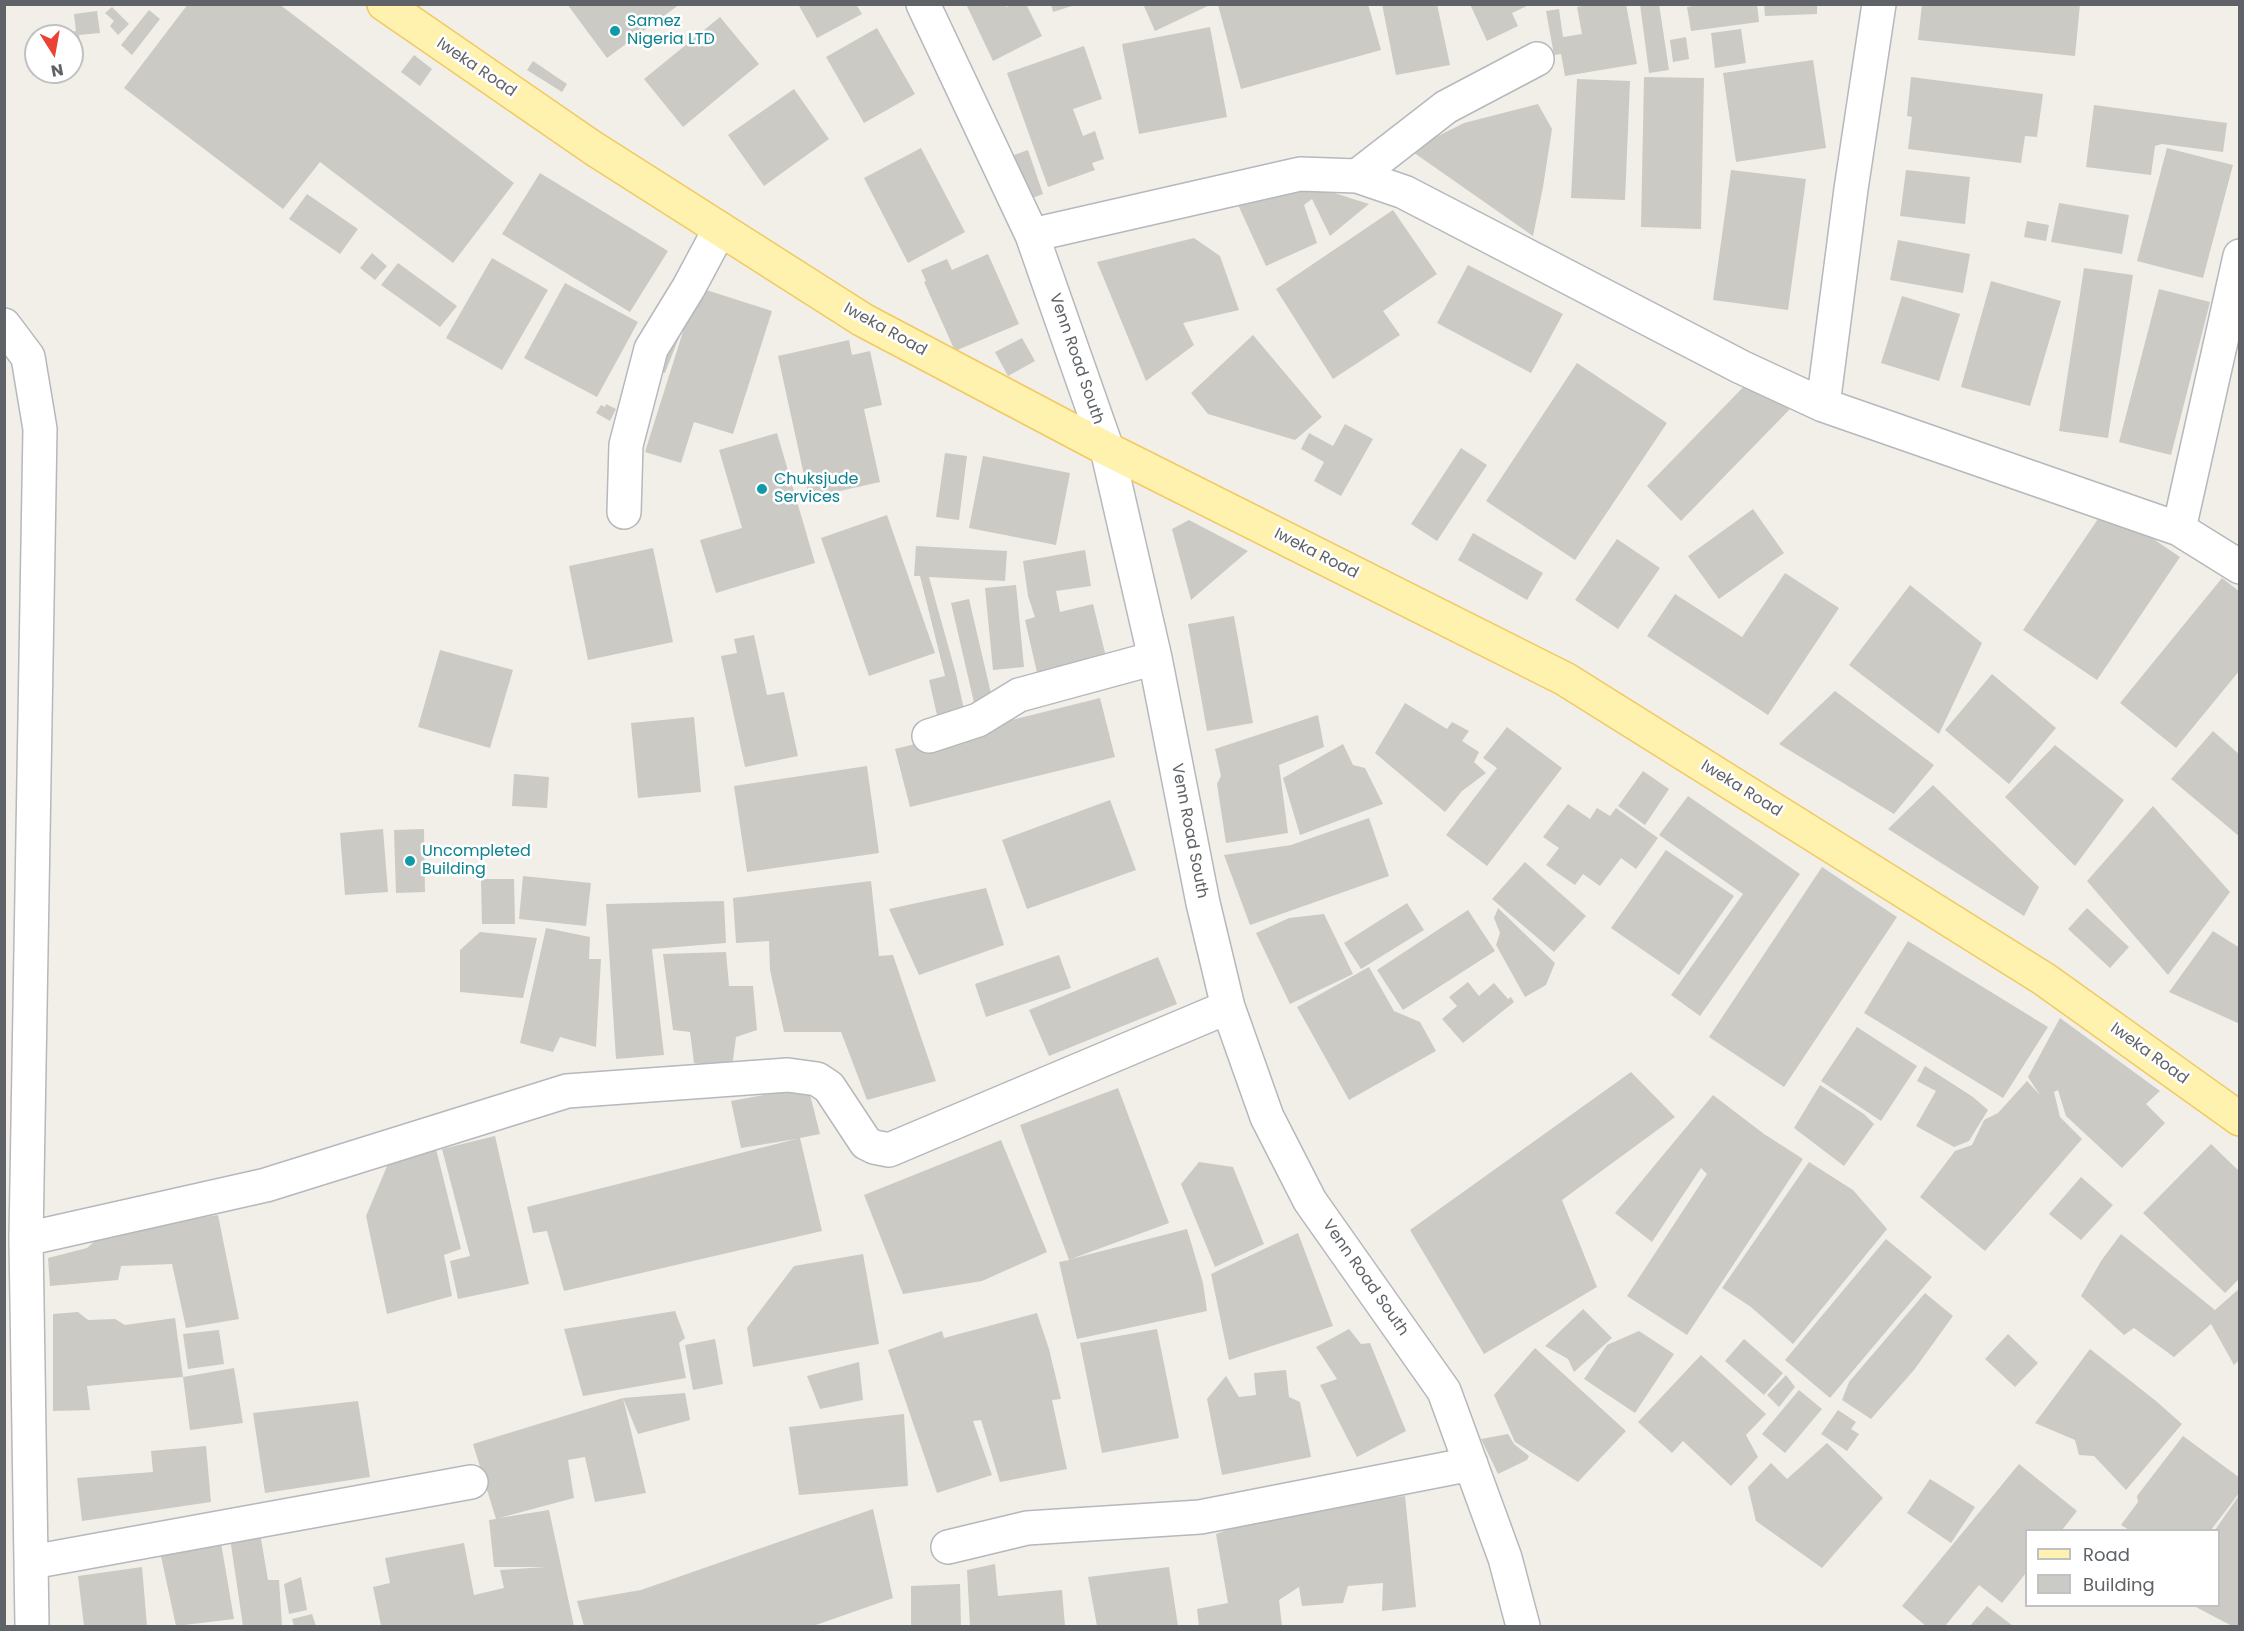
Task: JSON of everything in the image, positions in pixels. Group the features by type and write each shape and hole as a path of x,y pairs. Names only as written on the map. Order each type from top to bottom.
{"main road":[{"name":"Iweka Road","path":"384,4 593,148 863,320 1107,449 1565,679 2044,979 2240,1119"}],"street":[{"name":"Venn Road South","path":"923,4 1032,235 1107,449 1155,658 1203,903 1228,1007 1267,1117 1310,1201 1444,1391 1505,1558 1523,1626"},
{"path":"1823,405 1851,189 1879,4"},
{"path":"1357,176 1446,107 1537,59"},
{"path":"1032,235 1300,174 1357,176 1404,192 1741,367 1823,405 2179,529 2240,567"},
{"path":"624,512 626,445 651,349 689,287 720,229"},
{"path":"2179,529 2240,256"},
{"path":"4,325 28,357 40,429 17,1145 26,1239 32,1626"},
{"path":"928,736 978,720 1019,695 1155,658"},
{"path":"26,1239 266,1185 567,1091 788,1075 817,1079 829,1087 867,1143 889,1150 1228,1007"},
{"path":"948,1547 1027,1528 1200,1517 1471,1464"},
{"path":"32,1562 471,1482"}],"building":[{"path":"188,4 279,4 514,183 453,263 320,162 283,209 124,88"},
{"name":"Samez Nigeria LTD","path":"567,4 680,4 607,58"},
{"path":"798,4 856,4 862,14 817,38"},
{"path":"966,4 1005,4 1006,7 1012,4 1026,4 1042,36 993,61"},
{"path":"1051,4 1075,4 1075,5 1053,12"},
{"path":"1143,4 1212,4 1155,31"},
{"path":"1368,4 1381,50 1241,89 1218,5"},
{"path":"1382,4 1437,4 1450,65 1396,75"},
{"path":"1470,4 1531,4 1512,13 1518,26 1487,41"},
{"path":"1591,4 1626,4 1637,64 1565,76 1561,54 1554,55 1546,11 1559,9 1563,37 1582,34 1577,7"},
{"path":"1640,4 1659,4 1669,70 1649,73"},
{"path":"1704,4 1757,4 1759,22 1691,31 1687,7"},
{"path":"1764,4 1817,4 1817,14 1765,16"},
{"path":"1922,4 2080,4 2075,56 1918,40"},
{"path":"112,7 129,24 118,35 110,26 114,21 105,13"},
{"path":"149,10 160,19 132,55 121,45"},
{"path":"97,11 100,33 84,35 84,24 75,24 74,14"},
{"path":"720,17 759,64 683,127 644,79"},
{"path":"1210,27 1227,117 1139,134 1122,44"},
{"path":"877,28 915,94 864,123 826,57"},
{"path":"1741,29 1746,63 1715,68 1711,33"},
{"path":"1686,37 1689,59 1673,62 1670,40"},
{"path":"1084,46 1102,99 1073,109 1083,136 1095,131 1104,159 1092,163 1095,170 1048,187 1007,73"},
{"path":"414,55 432,69 420,86 401,72"},
{"path":"1813,60 1826,148 1736,162 1723,73"},
{"path":"533,61 567,84 562,92 527,70"},
{"path":"1644,77 1704,78 1701,229 1641,227"},
{"path":"1911,77 2043,94 2037,137 2025,136 2021,163 1908,149 1912,117 1907,116"},
{"path":"1577,79 1630,81 1625,200 1571,198"},
{"path":"794,89 829,139 764,186 728,135"},
{"path":"1538,104 1552,129 1533,236 1410,150 1464,123"},
{"path":"2094,105 2227,123 2223,152 2162,144 2155,146 2151,175 2086,167"},
{"path":"921,148 965,232 908,263 864,178"},
{"path":"2167,148 2233,165 2203,278 2137,261"},
{"path":"1028,150 1043,194 1030,199 1014,155"},
{"path":"1731,170 1806,179 1788,310 1713,300"},
{"path":"1906,170 1970,177 1965,224 1900,216"},
{"path":"540,173 668,251 630,312 502,234"},
{"path":"1303,183 1369,204 1330,236 1312,199 1304,205 1317,243 1266,266 1234,196"},
{"path":"307,194 358,229 340,254 289,219"},
{"path":"2059,203 2129,215 2122,254 2051,242"},
{"path":"1393,210 1437,274 1383,311 1400,335 1333,379 1276,289"},
{"path":"2027,221 2049,225 2046,241 2024,237"},
{"path":"1194,238 1220,256 1239,310 1183,323 1194,345 1146,381 1097,262"},
{"path":"1898,240 1970,254 1963,293 1890,280"},
{"path":"372,253 387,266 375,280 360,268"},
{"path":"988,254 1019,324 955,351 924,282 926,281 921,270 947,259 952,270"},
{"path":"492,258 548,290 502,370 446,338"},
{"path":"398,263 457,306 440,327 381,285"},
{"path":"1468,265 1563,314 1531,373 1437,323"},
{"path":"2084,268 2133,275 2108,438 2059,431"},
{"path":"1991,281 2061,301 2030,406 1961,387"},
{"path":"565,283 638,322 597,397 524,358"},
{"path":"697,287 772,311 733,434 694,422 681,463 645,452"},
{"path":"2159,289 2210,302 2171,455 2119,442"},
{"path":"1902,296 1960,314 1939,381 1881,363"},
{"path":"683,327 665,373 657,370"},
{"path":"1253,335 1322,417 1295,440 1208,414 1191,393"},
{"path":"1022,338 1035,361 1008,376 995,352"},
{"path":"849,340 852,355 870,351 882,405 864,409 880,482 809,498 778,356"},
{"path":"1577,363 1667,423 1575,560 1486,501"},
{"path":"1755,375 1790,409 1681,521 1647,486"},
{"path":"606,404 616,409 610,421 596,413 601,405 605,407"},
{"path":"1345,424 1373,439 1341,496 1314,481 1324,462 1301,449 1309,433 1333,446"},
{"name":"Chuksjude Services","path":"777,433 815,563 716,593 700,540 742,528 719,450"},
{"path":"1461,448 1487,465 1437,541 1411,524"},
{"path":"945,453 967,456 959,520 936,517"},
{"path":"983,456 1070,473 1056,545 969,528"},
{"path":"2106,507 2180,557 2097,680 2023,630"},
{"path":"1753,509 1784,553 1719,599 1688,556"},
{"path":"887,515 935,653 869,676 821,538"},
{"path":"1189,520 1248,551 1191,600 1172,529"},
{"path":"1473,533 1543,573 1527,600 1458,560"},
{"path":"1617,539 1660,568 1618,629 1575,600"},
{"path":"916,546 1007,551 1005,581 929,577 966,718 939,724 929,680 945,676 920,576 914,576"},
{"path":"653,548 673,642 588,660 569,566"},
{"path":"1085,550 1091,586 1056,591 1060,612 1093,604 1107,661 1038,677 1025,620 1035,617 1028,596 1023,561"},
{"path":"1785,573 1839,608 1768,715 1647,636 1675,594 1742,637"},
{"path":"2222,578 2240,592 2240,670 2176,748 2120,703"},
{"path":"1016,585 1024,667 993,670 985,588"},
{"path":"1910,585 1982,643 1939,734 1849,665"},
{"path":"969,599 993,702 975,707 951,603"},
{"path":"1234,616 1253,723 1207,731 1188,624"},
{"path":"754,635 767,695 784,692 798,756 745,767 721,656 737,653 734,639"},
{"path":"440,650 513,670 490,748 418,727"},
{"path":"1992,674 2056,728 2009,784 1945,730"},
{"path":"1835,691 1934,765 1894,814 1779,744"},
{"path":"1100,698 1115,757 910,807 895,749"},
{"path":"1405,703 1447,729 1452,722 1469,731 1462,741 1479,752 1474,762 1486,773 1462,791 1445,812 1375,753"},
{"path":"1318,715 1324,747 1279,765 1288,833 1226,843 1217,784 1221,776 1215,749"},
{"path":"694,717 701,792 638,798 631,723"},
{"path":"1507,727 1562,768 1487,866 1446,835 1497,768 1483,758"},
{"path":"2213,731 2240,755 2240,837 2171,779"},
{"path":"1343,744 1353,765 1365,768 1383,804 1300,835 1283,778"},
{"path":"2055,745 2124,800 2075,866 2005,797"},
{"path":"867,766 879,853 747,872 734,786"},
{"path":"1643,771 1669,789 1645,825 1618,806"},
{"path":"514,774 549,777 547,808 512,806"},
{"path":"1933,785 2039,887 2024,916 1888,829"},
{"path":"1688,796 1800,874 1700,1016 1671,995 1743,894 1659,835"},
{"path":"1110,800 1136,870 1027,909 1002,840"},
{"path":"1568,804 1590,819 1597,808 1610,816 1616,808 1658,838 1636,869 1621,858 1600,886 1583,874 1575,885 1546,865 1559,848 1543,837"},
{"path":"2153,806 2230,892 2168,975 2087,881"},
{"path":"1369,818 1389,876 1250,925 1224,855 1291,845"},
{"path":"383,829 388,892 345,895 340,833"},
{"name":"Uncompleted Building","path":"424,829 425,892 396,893 394,830"},
{"path":"1666,850 1734,896 1679,975 1611,928"},
{"path":"1525,862 1586,916 1554,952 1492,899"},
{"path":"1822,867 1897,917 1784,1087 1709,1037"},
{"path":"523,876 591,883 586,926 519,919"},
{"path":"481,879 514,879 515,924 482,924"},
{"path":"871,881 879,956 893,955 936,1081 867,1100 841,1032 784,1032 770,970 769,941 736,943 733,898"},
{"path":"986,888 1004,945 919,975 889,909"},
{"path":"724,901 726,943 652,949 664,1055 616,1059 606,904"},
{"path":"1407,903 1424,930 1361,969 1344,943"},
{"path":"1498,908 1555,963 1546,985 1525,997 1496,945 1500,933 1494,918"},
{"path":"2087,908 2129,947 2110,968 2068,929"},
{"path":"1468,910 1495,951 1403,1010 1377,970"},
{"path":"1324,914 1353,974 1290,1004 1256,933 1289,918"},
{"path":"546,928 590,937 589,959 601,959 596,1047 560,1037 553,1052 520,1043"},
{"path":"2213,931 2240,948 2240,1024 2169,992"},
{"path":"480,932 537,938 523,998 460,992 460,950"},
{"path":"1908,941 2048,1027 2003,1098 1864,1013"},
{"path":"726,952 729,986 753,986 757,1030 736,1037 732,1068 694,1063 690,1032 673,1030 663,954"},
{"path":"1059,955 1071,988 986,1017 975,984"},
{"path":"1158,957 1177,1004 1049,1056 1029,1010"},
{"path":"1369,967 1394,1011 1420,1022 1436,1051 1349,1100 1297,1007"},
{"path":"1468,982 1479,996 1494,983 1508,999 1511,997 1514,1002 1463,1043 1442,1019 1457,1006 1449,997"},
{"path":"2060,1018 2160,1091 2146,1104 2165,1123 2122,1168 2066,1116 2058,1090 2054,1092 2060,1117 2082,1139 1985,1251 1920,1197 1955,1151 1972,1145 1984,1120 1998,1113 2027,1081 2040,1095 2028,1077"},
{"path":"1857,1027 1917,1066 1881,1121 1821,1081"},
{"path":"1925,1066 1973,1097 1988,1110 1969,1141 1954,1147 1916,1126 1936,1091 1917,1081"},
{"path":"1631,1072 1675,1117 1562,1200 1597,1287 1484,1354 1410,1230"},
{"path":"1820,1085 1864,1114 1874,1124 1844,1166 1794,1128"},
{"path":"808,1087 820,1134 800,1138 822,1231 564,1291 547,1231 533,1233 527,1207 796,1139 741,1148 731,1101"},
{"path":"1118,1088 1169,1223 1071,1259 1187,1229 1203,1283 1207,1311 1077,1339 1059,1262 1069,1260 1020,1125"},
{"path":"1713,1095 1764,1134 1803,1159 1687,1335 1627,1296 1707,1174 1701,1168 1652,1242 1615,1213"},
{"path":"495,1136 529,1284 458,1299 450,1261 470,1256 442,1149"},
{"path":"1001,1140 1047,1252 982,1281 903,1294 864,1195"},
{"path":"2211,1144 2240,1172 2240,1278 2225,1293 2143,1213"},
{"path":"436,1149 461,1249 444,1255 452,1296 387,1314 366,1216 390,1159"},
{"path":"1199,1162 1233,1167 1264,1244 1215,1267 1181,1184"},
{"path":"1809,1162 1853,1190 1887,1229 1793,1344 1751,1307 1722,1288"},
{"path":"2081,1177 2113,1205 2081,1240 2049,1214"},
{"path":"218,1215 239,1319 186,1328 172,1264 121,1266 118,1280 50,1286 48,1258 87,1248 105,1232"},
{"path":"1298,1233 1333,1326 1229,1360 1211,1274"},
{"path":"2121,1234 2215,1310 2240,1288 2240,1359 2234,1365 2211,1324 2174,1357 2134,1328 2124,1335 2081,1296 2101,1261"},
{"path":"1886,1239 1932,1277 1830,1398 1785,1360"},
{"path":"863,1254 879,1344 753,1367 747,1328 794,1266"},
{"path":"1925,1293 1953,1316 1914,1370 1871,1419 1842,1400 1849,1382"},
{"path":"1583,1309 1612,1338 1574,1372 1568,1359 1545,1346"},
{"path":"675,1311 685,1338 679,1343 686,1378 583,1396 564,1329"},
{"path":"78,1312 88,1320 115,1319 125,1325 175,1318 183,1377 87,1386 90,1410 53,1411 53,1314"},
{"path":"1037,1313 1049,1349 1061,1399 1052,1400 1067,1469 1000,1482 981,1420 973,1421 992,1475 937,1493 888,1350 942,1331 944,1338"},
{"path":"1157,1329 1179,1438 1102,1453 1080,1343"},
{"path":"1349,1329 1361,1344 1370,1343 1406,1431 1357,1457 1320,1385 1337,1379 1316,1347"},
{"path":"219,1330 224,1364 188,1369 183,1334"},
{"path":"1639,1331 1674,1354 1635,1413 1584,1379 1607,1345"},
{"path":"2008,1334 2038,1363 2015,1387 1985,1359"},
{"path":"715,1339 723,1384 693,1390 685,1345"},
{"path":"1744,1339 1783,1373 1764,1395 1725,1361"},
{"path":"1535,1348 1626,1431 1578,1482 1515,1442 1494,1395"},
{"path":"2090,1349 2182,1424 2126,1490 2094,1456 2079,1455 2075,1440 2035,1423"},
{"path":"1701,1355 1766,1414 1746,1435 1758,1457 1731,1486 1683,1441 1672,1453 1638,1422"},
{"path":"859,1362 863,1400 820,1409 807,1376"},
{"path":"234,1368 243,1423 190,1430 183,1377"},
{"path":"1286,1370 1289,1397 1300,1402 1311,1457 1222,1475 1207,1399 1226,1376 1239,1397 1256,1395 1254,1373"},
{"path":"1786,1375 1795,1387 1779,1407 1767,1395"},
{"path":"1799,1390 1822,1409 1785,1453 1762,1434"},
{"path":"685,1393 690,1420 638,1434 623,1398"},
{"path":"623,1398 646,1493 595,1502 585,1457 568,1460 574,1498 499,1518 549,1510 574,1626 381,1626 373,1587 390,1583 385,1558 464,1543 474,1595 504,1588 500,1570 546,1567 494,1567 489,1520 496,1519 473,1444"},
{"path":"358,1401 370,1477 265,1493 253,1413"},
{"path":"1838,1410 1856,1422 1851,1429 1859,1434 1847,1451 1821,1434"},
{"path":"904,1414 908,1486 799,1495 789,1427"},
{"path":"1508,1434 1514,1444 1529,1456 1527,1460 1498,1474 1481,1439"},
{"path":"2183,1436 2240,1478 2240,1492 2212,1529 2127,1529 2121,1525 2138,1502 2137,1496"},
{"path":"1827,1443 1883,1498 1822,1568 1756,1521 1748,1487 1771,1463 1787,1479"},
{"path":"206,1446 211,1502 82,1521 77,1478 153,1472 151,1451"},
{"path":"2019,1464 2077,1511 2063,1529 2025,1529 2025,1574 2002,1603 1979,1585 1945,1626 1926,1626 1902,1606"},
{"path":"1930,1479 1975,1507 1951,1543 1907,1513"},
{"path":"2240,1494 2240,1626 2232,1626 2196,1607 2220,1607 2220,1529 2216,1529"},
{"path":"1405,1496 1416,1607 1382,1611 1383,1583 1348,1586 1343,1603 1302,1606 1299,1587 1279,1600 1282,1626 1199,1626 1197,1609 1228,1603 1216,1534 1240,1525 1340,1504"},
{"path":"873,1509 893,1598 813,1626 584,1626 577,1601 641,1590"},
{"path":"260,1533 268,1580 279,1580 282,1626 243,1626 230,1538"},
{"path":"220,1537 234,1619 176,1626 159,1547"},
{"path":"995,1564 998,1596 1062,1590 1065,1626 970,1626 967,1570"},
{"path":"142,1567 147,1626 84,1626 78,1576"},
{"path":"1169,1567 1178,1626 1097,1626 1088,1577"},
{"path":"301,1577 307,1610 289,1614 284,1584"},
{"path":"960,1584 961,1626 911,1626 911,1586"},
{"path":"1987,1606 2013,1626 1970,1626"},
{"path":"312,1614 316,1626 294,1626 292,1619"}],"place":[{"name":"Samez Nigeria LTD","path":"615,31"},
{"name":"Chuksjude Services","path":"762,489"},
{"name":"Uncompleted Building","path":"410,861"}]}
